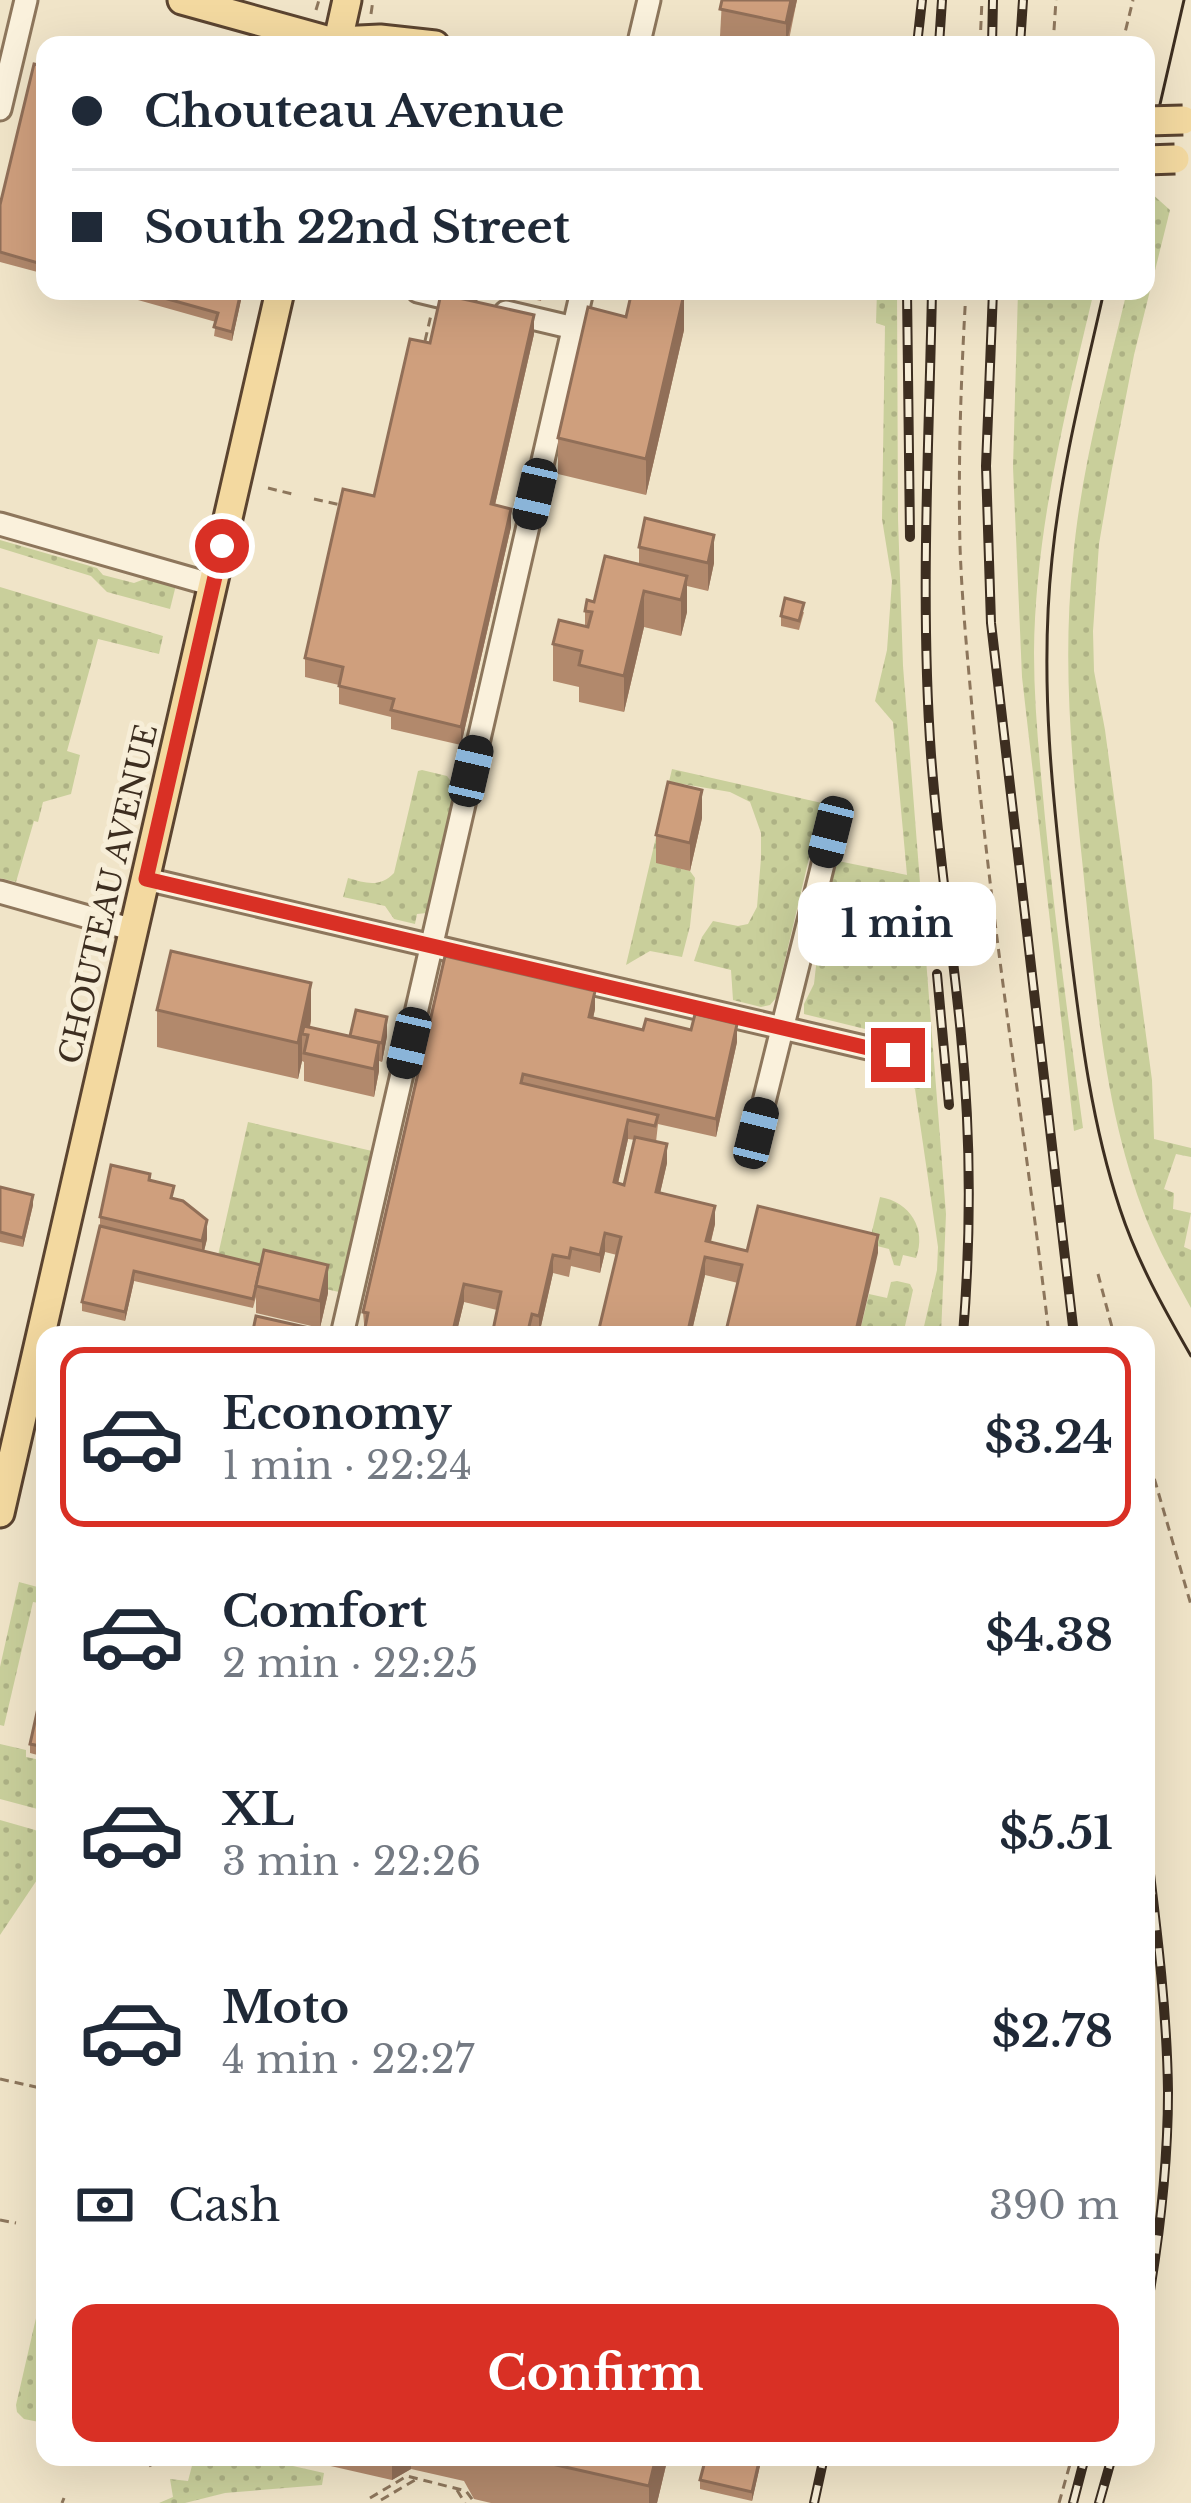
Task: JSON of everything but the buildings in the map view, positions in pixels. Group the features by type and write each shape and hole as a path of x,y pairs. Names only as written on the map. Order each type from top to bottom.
{"main road":[{"path":"182,0 311,36"},
{"path":"328,1 338,36"},
{"path":"1155,122 1187,120"},
{"name":"CHOUTEAU AVENUE","path":"53,1326 134,931 278,300"},
{"name":"CHOUTEAU AVENUE","path":"0,1513 36,1388"}],"street":[{"path":"0,109 26,0"},
{"path":"640,36 649,0"},
{"path":"456,300 574,328"},
{"path":"344,1326 580,300"},
{"path":"0,524 213,585"},
{"path":"756,1133 831,832"},
{"path":"146,879 898,1055"},
{"path":"0,892 134,931"}],"path":[{"path":"980,36 982,0"},
{"path":"1054,36 1056,0"},
{"path":"1124,36 1133,0"},
{"path":"426,338 427,300"},
{"path":"966,300 960,454 964,622 1005,1013 1048,1326"},
{"path":"268,488 292,494"},
{"path":"314,499 355,508"},
{"path":"1098,1274 1112,1326"},
{"path":"1155,1481 1191,1605"},
{"path":"0,2079 36,2087"},
{"path":"0,2220 16,2223"},
{"path":"1059,2503 1069,2466"},
{"path":"437,2484 439,2475"},
{"path":"370,2498 407,2476 466,2491 479,2502"},
{"path":"381,2500 417,2479"},
{"path":"456,2488 465,2503"}],"green space":[{"path":"1155,196 1170,210 1155,270"},
{"path":"877,300 897,300 903,666 946,1214 941,1326 924,1326 938,1247 915,1089 900,1073 913,1070 914,1047 910,1040 804,1014 814,984 822,912 838,861 907,875 893,722 875,701 887,650 892,581 882,519 885,326 876,323"},
{"path":"1018,300 1092,300 1046,516 1034,653 1049,857 1083,1128 1074,1131 1022,677 1013,467"},
{"path":"1125,300 1148,300 1099,544 1094,671 1152,1080 1154,1139 1191,1148 1191,1157 1176,1154 1164,1189 1174,1193 1173,1209 1191,1213 1184,1247 1191,1250 1191,1308 1157,1244 1123,1147 1092,962 1075,791 1068,637 1077,525"},
{"path":"0,540 134,583 150,577 176,585 170,609 107,592 91,576 0,548"},
{"path":"0,587 163,636 159,654 98,639 67,751 80,755 71,794 43,802 16,882 0,878"},
{"path":"672,769 822,803 776,998 770,1005 733,1000 731,970 694,961 713,921 748,924 757,907 761,833 750,802 730,792 683,784 673,790 656,862 690,871 695,878 682,957 650,951 626,965"},
{"path":"422,770 447,776 455,794 427,913 417,914 415,924 394,919 385,906 343,897 348,878 378,882 394,873"},
{"path":"248,1122 372,1151 339,1292 216,1264"},
{"path":"880,1197 900,1205 917,1227 916,1258 903,1255 900,1266 894,1265 889,1249 869,1244"},
{"path":"891,1282 910,1284 913,1290 905,1326 861,1326 869,1294 887,1298"},
{"path":"19,1582 36,1587 4,1726 0,1725 0,1667"},
{"path":"0,1744 26,1750 26,1757 36,1759 36,1809 0,1799"},
{"path":"0,1820 36,1831 36,1881 0,1935"},
{"path":"36,2318 36,2421 24,2419 16,2405"},
{"path":"192,2466 293,2466 324,2473 322,2485 159,2503 173,2497 170,2479 188,2481"}],"tram line":[{"path":"1155,126 1184,0"},
{"path":"1102,300 1067,458 1052,559 1047,696 1053,787 1076,995 1100,1139 1134,1247 1191,1356"}],"railway":[{"path":"918,36 922,0"},
{"path":"940,36 942,0"},
{"path":"992,36 993,0"},
{"path":"1021,36 1023,0"},
{"path":"907,300 910,537"},
{"path":"932,300 926,639 934,790 967,1110 969,1223 963,1326"},
{"path":"993,300 986,466 991,623 1073,1326"},
{"path":"937,974 949,1105"},
{"path":"1155,1924 1168,2092 1155,2259"},
{"path":"814,2503 822,2466"},
{"path":"1073,2503 1083,2466"},
{"path":"1099,2503 1109,2466"}],"route":[{"path":"222,546 146,879 898,1055"}]}
